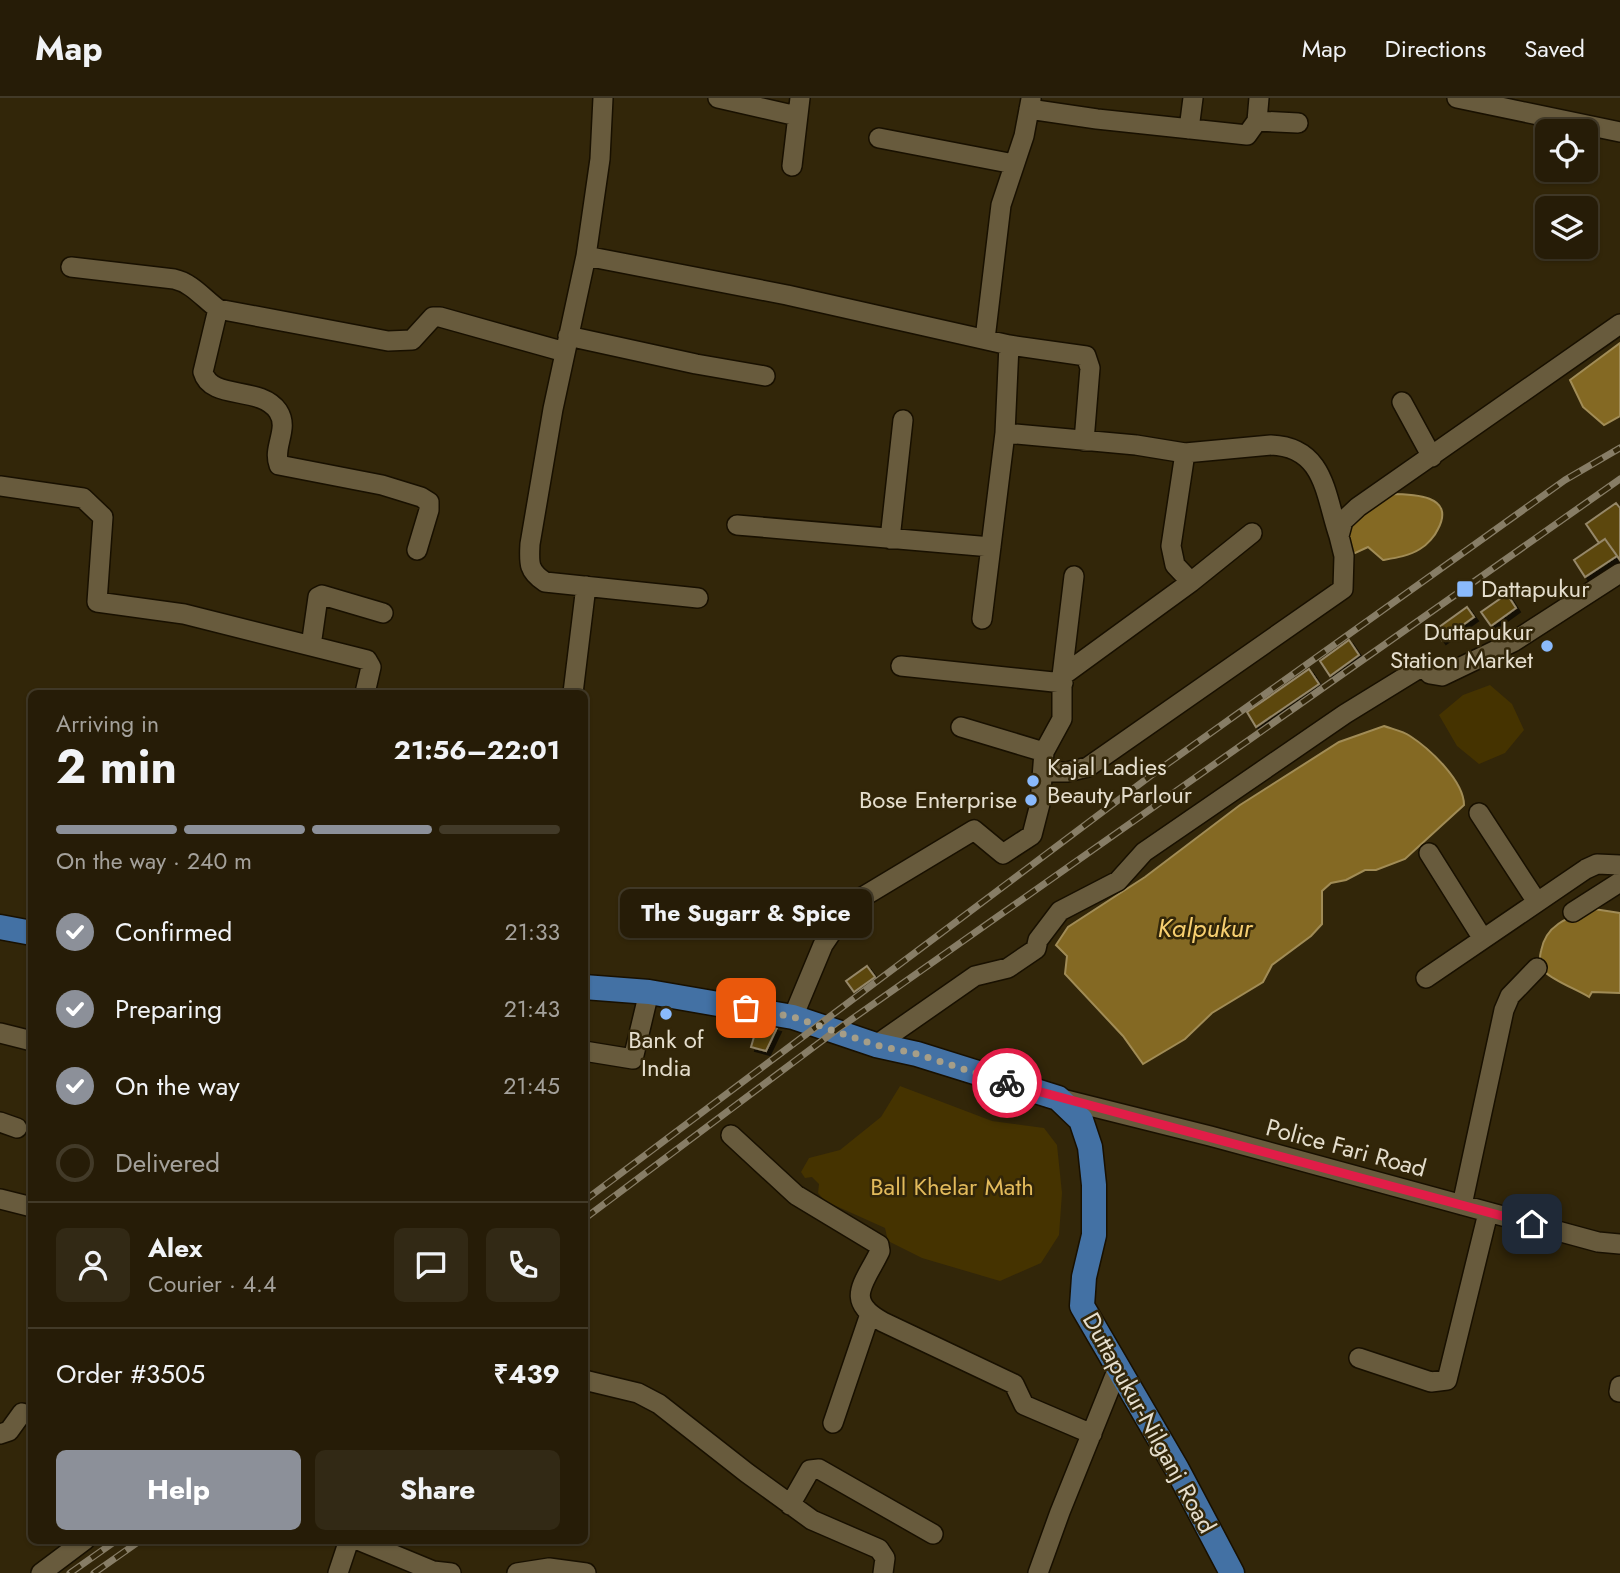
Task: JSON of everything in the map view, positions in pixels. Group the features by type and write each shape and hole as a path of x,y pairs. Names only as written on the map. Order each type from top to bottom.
{"main road":[{"path":"0,927 28,932"},
{"name":"Duttapukur-Nilganj Road","path":"588,987 649,992 793,1017 876,1045 917,1054 1058,1098 1082,1120 1090,1147 1094,1185 1094,1235 1084,1278 1082,1306 1177,1469 1233,1573"}],"street":[{"path":"603,98 600,159 586,256 552,409 529,562 534,575 545,582 698,598"},
{"path":"718,98 799,107 792,166"},
{"path":"1189,129 1193,98"},
{"path":"985,339 1001,205 1030,104 1097,119 1247,135 1257,121 1259,98"},
{"path":"1457,98 1620,132"},
{"path":"1257,121 1298,123"},
{"path":"879,138 1014,164"},
{"path":"586,256 787,295 1009,345 1086,356 1090,368 1084,441"},
{"path":"71,267 187,282 218,309 388,341 412,340 433,317 440,317 567,344 765,376"},
{"path":"218,309 203,372 205,381 212,386 258,397 276,408 283,425 277,456 279,465 283,468 382,485 429,502 417,550"},
{"path":"1339,536 1343,521 1358,507 1620,324"},
{"path":"982,619 1005,433 1009,345"},
{"path":"1402,402 1432,457"},
{"path":"890,539 903,420"},
{"path":"1005,433 1185,453 1271,446 1284,446 1304,453 1317,467 1345,556 1343,589 1088,767 1067,772 1043,772"},
{"path":"1185,453 1171,546 1175,565 1191,582"},
{"path":"0,486 83,498 103,517 97,602 184,614 367,660 371,667 366,690"},
{"path":"737,525 991,547"},
{"path":"901,666 1063,679 1252,533"},
{"path":"876,1045 975,976 1008,968 1037,949 1038,940 1060,911 1118,881 1144,852 1345,714 1423,666 1430,674 1442,676 1513,642 1620,573"},
{"path":"793,1017 823,945 851,904 974,830 1003,854 1032,835 1040,804 1044,752 1062,719 1063,679 1074,576"},
{"path":"573,690 586,586"},
{"path":"311,646 318,597 322,595 383,613"},
{"path":"961,727 1044,752"},
{"path":"1479,813 1537,902"},
{"path":"1429,853 1483,939"},
{"path":"1426,978 1586,869 1597,864 1620,865"},
{"path":"1573,912 1620,882"},
{"path":"1462,1205 1504,1010 1510,996 1537,968"},
{"path":"588,1052 633,1059 649,992"},
{"path":"0,1033 28,1040"},
{"name":"Police Fari Road","path":"1058,1098 1210,1136 1598,1242 1620,1244"},
{"path":"731,1135 796,1195 879,1245 880,1251 859,1294 860,1302 870,1314 1014,1384 1024,1405 1092,1434"},
{"path":"0,1199 28,1207"},
{"path":"1359,1358 1431,1382 1447,1380 1488,1213"},
{"path":"833,1423 870,1314"},
{"path":"1038,1573 1118,1368"},
{"path":"588,1381 638,1393 659,1404 812,1520 879,1549 885,1558 883,1573"},
{"path":"0,1434 9,1432 22,1413"},
{"path":"790,1505 810,1470 819,1469 933,1534"},
{"path":"41,1573 80,1544"},
{"path":"338,1573 348,1544"},
{"path":"368,1544 433,1571 451,1573"},
{"path":"517,1573 550,1568 586,1573"}],"green space":[{"path":"1490,685 1512,704 1524,730 1505,753 1479,764 1457,746 1439,715 1463,695"},
{"name":"Ball Khelar Math","path":"900,1086 992,1121 1044,1128 1057,1145 1062,1193 1059,1235 1041,1263 1000,1281 922,1258 888,1241 885,1228 825,1201 818,1193 819,1184 812,1177 805,1178 801,1172 809,1158 840,1150 881,1117"}],"water":[{"path":"1620,343 1620,416 1604,425 1583,407 1570,380"},
{"path":"1390,494 1420,496 1437,503 1442,518 1437,532 1423,547 1402,556 1383,560 1368,547 1353,554 1345,537 1348,524"},
{"name":"Kalpukur","path":"1384,726 1407,734 1436,757 1458,786 1464,805 1405,859 1331,883 1322,891 1322,924 1311,936 1272,965 1263,982 1212,1013 1185,1039 1143,1064 1123,1036 1065,974 1067,956 1056,945 1068,927 1145,877 1240,805 1339,742"},
{"path":"1594,909 1620,913 1620,993 1592,992 1589,997 1545,972 1540,957 1548,934 1560,922"}],"building":[{"path":"1616,503 1620,508 1620,560 1605,539 1599,543 1586,524"},
{"path":"1605,539 1617,556 1585,577 1574,560"},
{"path":"1507,594 1516,608 1491,626 1481,612"},
{"path":"1467,607 1474,617 1442,640 1435,630"},
{"path":"1349,640 1359,655 1330,676 1320,661"},
{"path":"1309,669 1319,684 1256,727 1247,712"},
{"path":"867,966 875,977 854,992 846,981"},
{"path":"758,1023 777,1028 766,1051 751,1047"}],"railway":[{"path":"588,1198 1153,774 1565,480 1620,448"},
{"path":"588,1216 835,1031 1620,479"},
{"path":"70,1573 111,1544"},
{"path":"94,1573 135,1544"}],"way so far":[{"path":"746,1008 793,1017 876,1045 917,1054 1007,1083"}],"place":[{"name":"Dattapukur","path":"1465,589"},
{"name":"Duttapukur Station Market","path":"1547,646"},
{"name":"Kajal Ladies Beauty Parlour","path":"1033,781"},
{"name":"Bose Enterprise","path":"1031,800"},
{"name":"The Sugarr & Spice","path":"746,1008"},
{"name":"Bank of India","path":"666,1014"}],"route":[{"path":"1007,1083 1532,1224"}]}
